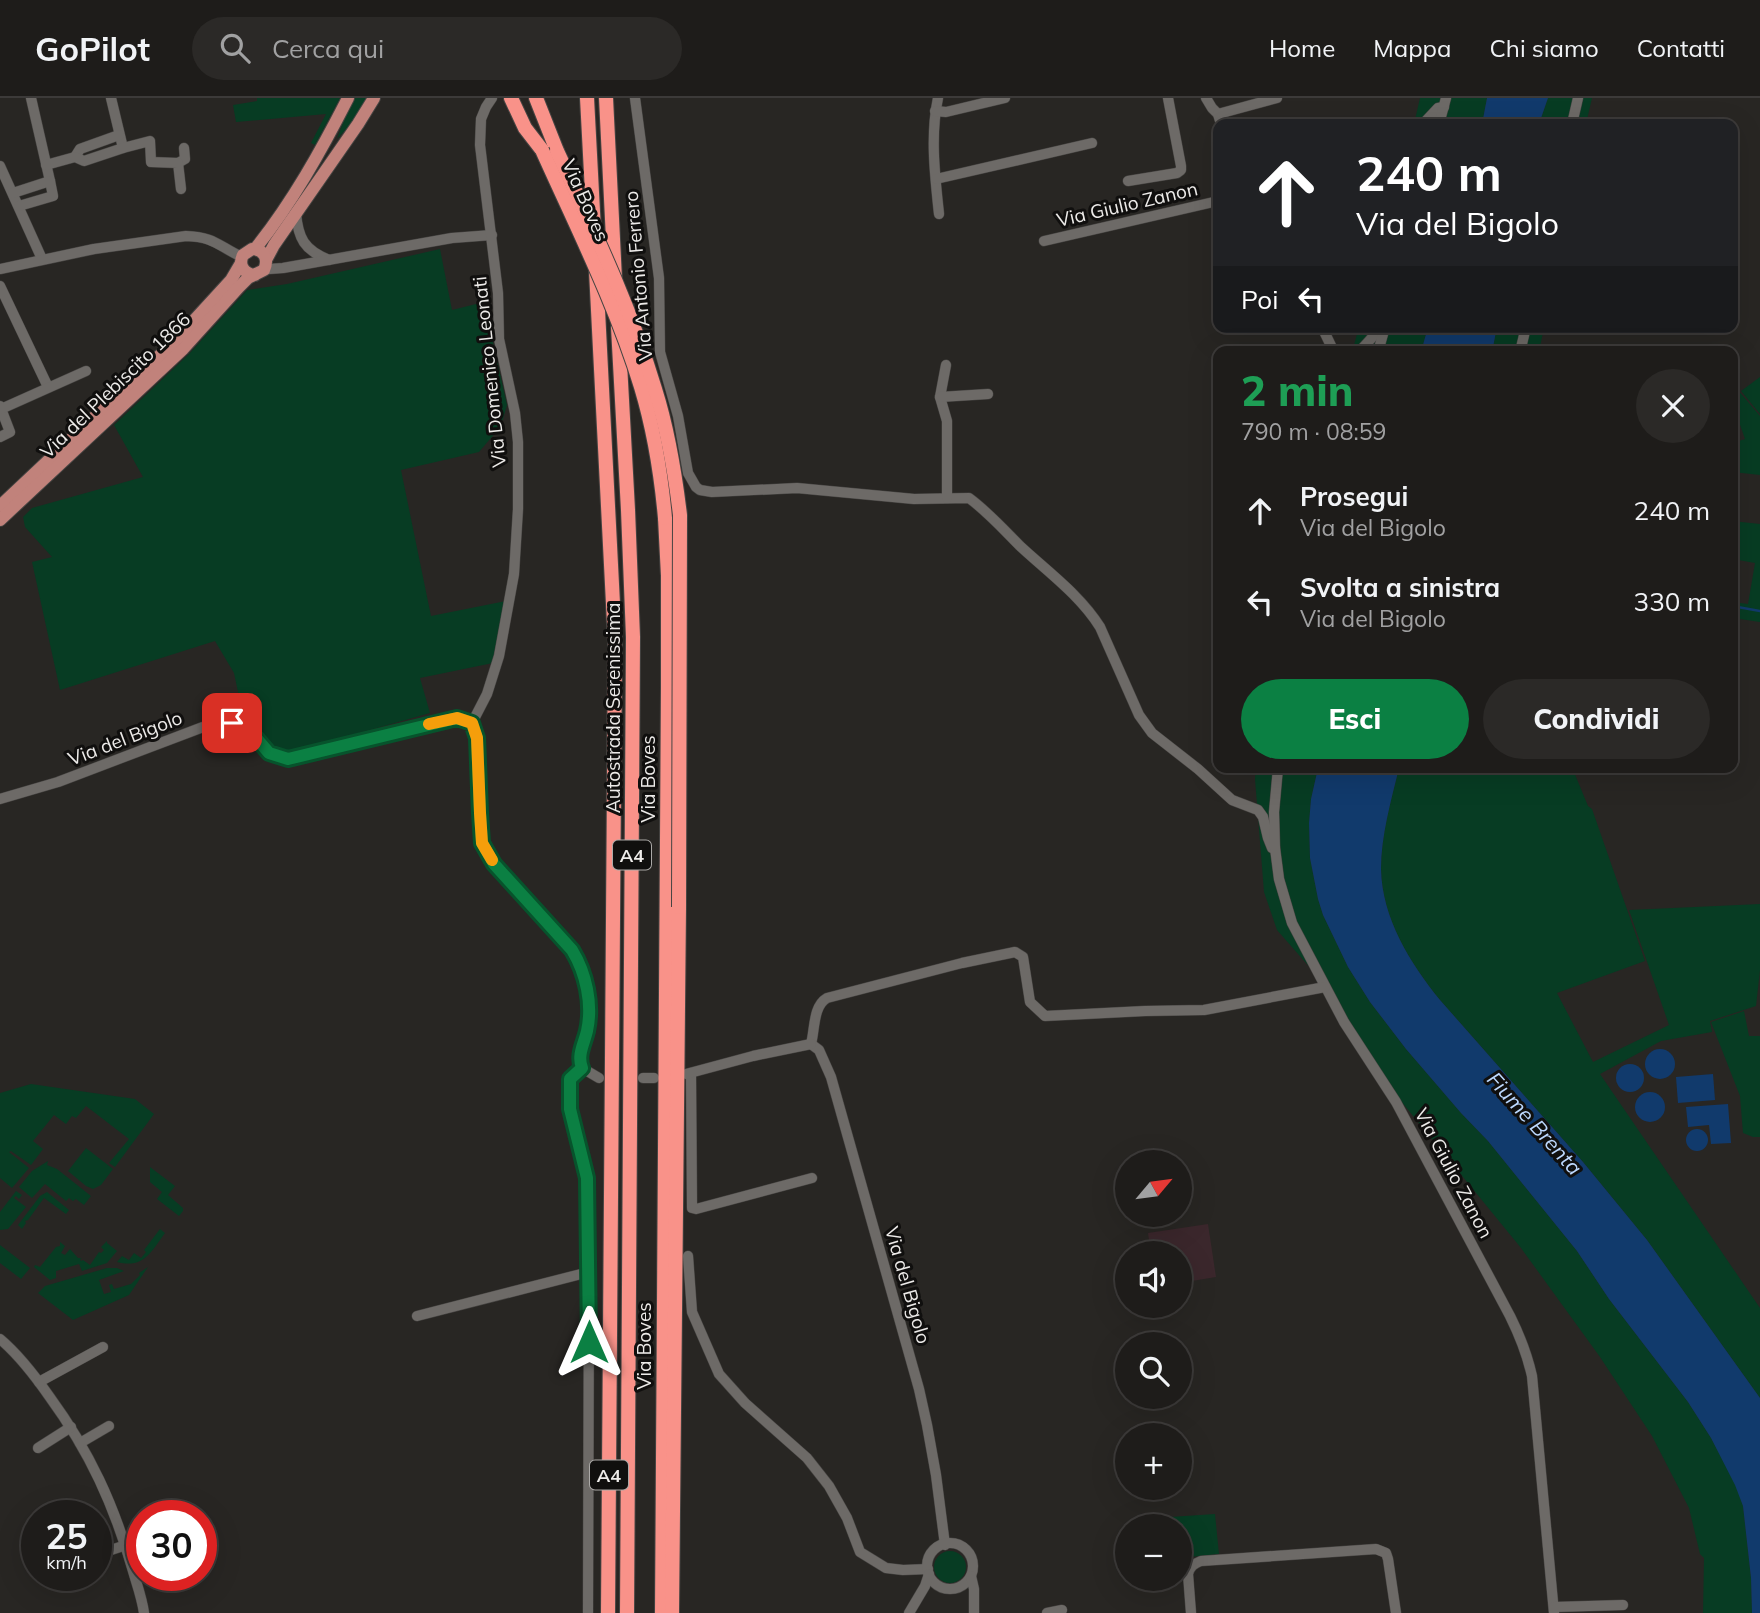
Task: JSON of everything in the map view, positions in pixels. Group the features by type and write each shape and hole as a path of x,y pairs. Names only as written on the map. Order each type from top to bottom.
{"highway":[{"path":"511,98 525,128 550,150"},
{"name":"Via Boves","path":"519,98 550,150 608,262 632,321 656,391 676,479 680,515 672,1613"},
{"name":"Via Boves","path":"536,98 550,150 641,388 663,490 668,576 662,1613"},
{"path":"542,98 550,150"},
{"name":"Autostrada Serenissima","path":"587,98 612,557 615,668 608,1613"},
{"name":"Autostrada Serenissima","path":"606,98 633,637 627,1613"}],"main road":[{"path":"255,249 293,197 348,98"},
{"name":"Via del Plebiscito 1866","path":"0,520 143,387 239,287 262,267 274,245 374,98"},
{"path":"255,249 262,252 262,267 244,271 241,260 248,250 255,249"},
{"name":"Via del Plebiscito 1866","path":"0,506 176,340 225,287 241,260"}],"street":[{"path":"19,206 53,196 31,98"},
{"path":"111,98 122,148"},
{"name":"Via Domenico Leonati","path":"472,723 487,694 499,656 514,574 518,509 518,442 515,413 499,339 498,293 480,132 481,119 492,98"},
{"name":"Via Antonio Ferrero","path":"635,98 659,278 660,352 678,416 688,473 696,487 712,492 797,488 914,499 969,498 1091,614 1100,628 1139,715 1152,733 1232,800 1258,810 1263,817 1272,848 1275,848"},
{"path":"938,98 934,134 939,214"},
{"path":"935,111 946,112 1005,98"},
{"path":"1128,181 1177,173 1181,170 1168,98"},
{"path":"1206,98 1219,119 1277,98"},
{"path":"1573,119 1578,98"},
{"path":"1428,119 1445,102"},
{"path":"1440,119 1445,102"},
{"path":"75,157 80,149 119,135"},
{"path":"46,165 75,157 84,160 150,141 151,162 178,163 185,159 184,148"},
{"path":"936,179 1092,143"},
{"path":"178,163 181,190"},
{"path":"0,166 42,259"},
{"path":"13,193 50,181"},
{"name":"Via Giulio Zanon","path":"1044,241 1213,202"},
{"path":"296,213 299,234 305,245 329,260"},
{"path":"262,267 283,268 452,238 492,235"},
{"path":"0,269 42,259 186,236 201,236 213,240 241,260"},
{"path":"0,286 48,387"},
{"path":"1364,346 1376,333"},
{"path":"946,365 940,397 947,421 947,498"},
{"path":"0,437 10,432 1,407 86,371"},
{"path":"940,397 988,394"},
{"name":"Via del Bigolo","path":"0,799 58,782 220,723 232,723 257,739 269,753 288,759 457,718 472,723"},
{"path":"472,723 477,738 482,843 494,864 564,939 578,960 589,1011 579,1060 582,1068 599,1078"},
{"name":"Via Giulio Zanon","path":"1278,773 1274,812 1279,879 1301,942 1344,1022 1396,1102 1522,1340 1529,1360 1554,1610"},
{"path":"812,1178 692,1208 688,1073 811,1044 817,1008 821,1001 827,998 1015,952 1023,957 1030,1002 1045,1016 1204,1010 1325,987"},
{"name":"Via del Bigolo","path":"811,1044 819,1050 830,1074 909,1352 928,1425 945,1545"},
{"path":"582,1068 570,1079 570,1109 587,1178 588,1613"},
{"path":"688,1256 692,1312 719,1374 745,1403 807,1458 829,1486 847,1518 860,1552 886,1568 929,1572"},
{"path":"417,1316 589,1272"},
{"path":"0,1339 39,1382 71,1427 100,1478 126,1545 112,1550"},
{"path":"39,1382 103,1347"},
{"path":"80,1443 109,1426"},
{"path":"38,1448 71,1427"},
{"path":"909,1613 925,1586 930,1556 936,1549 955,1544 968,1552 972,1561 974,1613"},
{"path":"1191,1613 1188,1574 1189,1568 1195,1564 1376,1549 1386,1553 1388,1559 1396,1613"},
{"path":"929,1572 937,1585 950,1589 962,1586 971,1576"},
{"path":"140,1591 144,1613"},
{"path":"1554,1610 1623,1605"},
{"path":"1047,1613 1062,1610"}],"shaded area":[{"path":"1208,1224 1216,1277 1192,1281 1192,1241 1149,1241 1148,1233"}],"green space":[{"path":"257,98 340,98 315,145 311,143 326,114 236,122 233,105 257,101"},
{"path":"352,98 368,98 358,116 337,139"},
{"path":"1420,98 1487,98 1483,119 1415,119"},
{"path":"1548,98 1592,98 1587,119 1541,119"},
{"path":"440,249 452,310 484,302 507,405 496,432 479,452 401,470 431,616 506,601 493,663 420,678 430,713 296,751 276,749 257,738 245,725 234,673 215,641 60,690 32,562 52,557 25,527 23,517 32,508 143,477 114,425 189,354 247,290 287,284"},
{"path":"1357,333 1426,333 1423,346 1354,346"},
{"path":"1496,333 1543,333 1540,346 1493,346"},
{"path":"1760,377 1760,414 1741,391"},
{"path":"1738,390 1760,416 1760,475 1738,473 1738,441 1745,439 1738,419"},
{"path":"1738,522 1760,524 1760,622 1738,619 1738,603 1748,604 1755,563 1738,560"},
{"path":"1256,773 1317,773 1309,823 1310,858 1323,915 1348,967 1370,1002 1406,1049 1488,1141 1577,1251 1609,1299 1688,1402 1711,1438 1736,1485 1743,1506 1752,1613 1703,1613 1704,1558 1700,1554 1689,1508 1652,1436 1600,1357 1521,1248 1396,1095 1327,987 1277,930 1264,892"},
{"path":"1398,773 1574,773 1588,806 1592,809 1645,961 1557,993 1593,1062 1669,1025 1629,910 1760,904 1760,970 1756,1006 1710,1021 1712,1032 1661,1041 1600,1074 1760,1308 1760,1398 1647,1240 1583,1162 1440,1000 1408,955 1392,922 1383,887 1381,856"},
{"path":"1744,1011 1749,1036 1760,1036 1760,1137 1743,1133 1740,1096 1711,1022"},
{"path":"31,1084 135,1099 154,1114 115,1167 109,1163 129,1139 86,1106 76,1118 72,1116 66,1124 54,1115 33,1141 43,1149 31,1165 9,1152 29,1168 12,1188 0,1178 0,1093"},
{"path":"86,1148 113,1169 101,1185 93,1189 68,1171"},
{"path":"48,1161 47,1165 57,1169 91,1196 84,1205 76,1199 73,1201 69,1198 66,1201 45,1184 32,1198 19,1187 32,1171"},
{"path":"150,1167 175,1186 168,1195 183,1208 179,1216 157,1199 162,1192 150,1182"},
{"path":"16,1191 22,1195 19,1199 16,1196 14,1198 26,1207 8,1229 0,1230 0,1212"},
{"path":"47,1192 69,1210 66,1214 44,1198 25,1221 22,1229 18,1225 40,1196"},
{"path":"160,1229 165,1233 146,1257 134,1263 117,1262 122,1256 129,1260 134,1253 141,1258"},
{"path":"107,1241 117,1251 107,1263 82,1271 79,1264 56,1271 56,1278 50,1280 34,1267 40,1267 56,1247 60,1246 60,1242 65,1246 61,1253 65,1255 70,1249 78,1258 82,1258 81,1261 90,1265 99,1252 104,1250 101,1247"},
{"path":"0,1245 30,1268 21,1279 0,1263"},
{"path":"148,1267 129,1295 73,1320 38,1293 45,1286 107,1268 124,1271 99,1280 104,1294 111,1292 109,1285 112,1284 114,1289 131,1284 139,1273"},
{"path":"1215,1514 1219,1554 1192,1557 1192,1516"},
{"path":"950,1551 961,1556 966,1567 961,1578 950,1583 939,1578 934,1567 939,1556"}],"water":[{"path":"1487,98 1548,98 1541,119 1483,119"},
{"path":"1426,333 1496,333 1493,346 1423,346"},
{"name":"Fiume Brenta","path":"1317,773 1398,773 1385,831 1381,869 1386,905 1408,955 1440,1000 1583,1162 1647,1240 1760,1398 1760,1613 1752,1613 1743,1506 1711,1438 1688,1402 1609,1299 1577,1251 1488,1141 1406,1049 1370,1002 1348,967 1318,899 1310,858 1311,799"},
{"path":"1660,1049 1670,1054 1675,1064 1670,1074 1660,1079 1650,1074 1645,1064 1650,1054"},
{"path":"1630,1064 1640,1068 1644,1078 1640,1088 1630,1092 1620,1088 1616,1078 1620,1068"},
{"path":"1713,1074 1715,1100 1678,1103 1676,1077"},
{"path":"1650,1092 1656,1093 1664,1101 1664,1113 1656,1121 1650,1122 1644,1121 1636,1113 1635,1107 1636,1101 1644,1093"},
{"path":"1728,1104 1731,1143 1711,1144 1709,1125 1688,1127 1686,1107"},
{"path":"1697,1129 1705,1132 1708,1140 1705,1148 1697,1151 1689,1148 1686,1140 1689,1132"}],"waterway":[{"path":"1738,607 1760,611"}],"slow traffic":[{"path":"429,724 457,718 472,723 477,738 482,843 492,860"}],"route":[{"path":"232,723 257,739 269,753 288,759 457,718 472,723 477,738 482,843 494,864 564,939 578,960 586,985 589,1011 579,1060 582,1068 570,1079 570,1109 587,1178 589,1342"}]}
